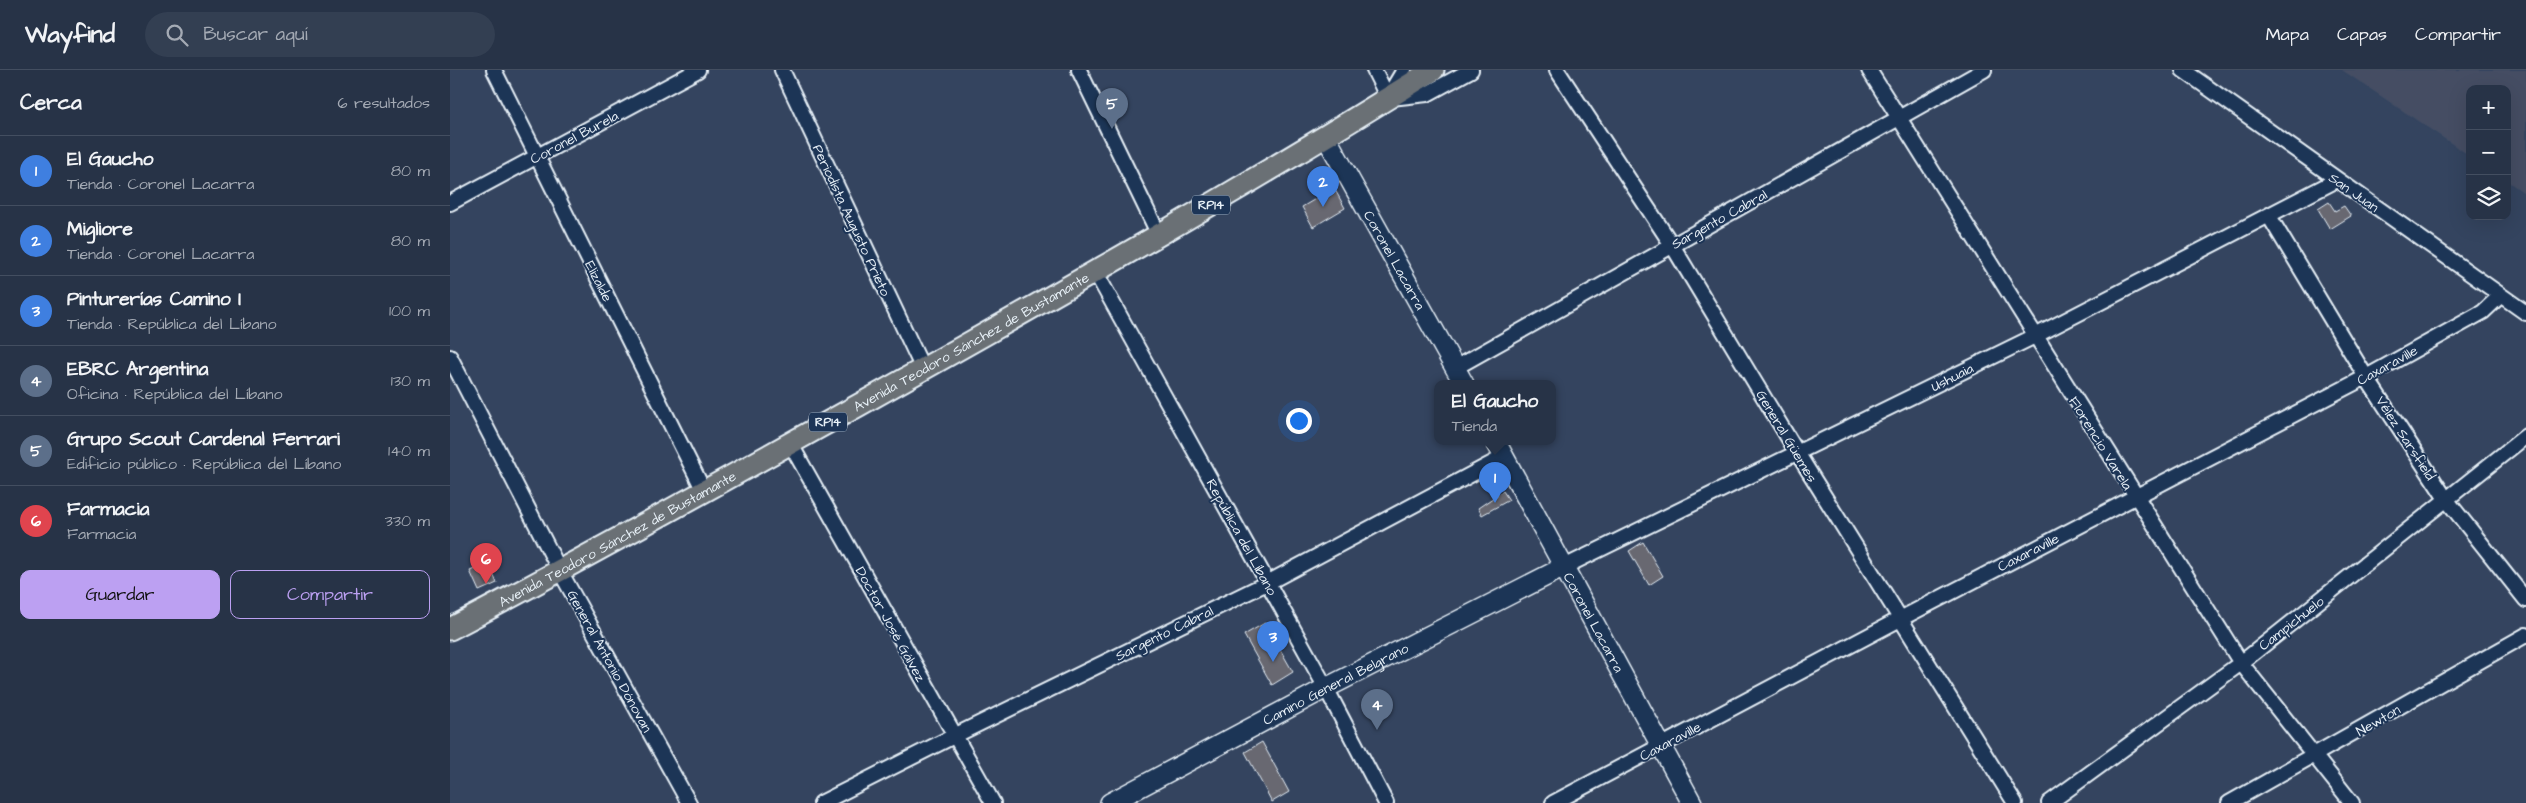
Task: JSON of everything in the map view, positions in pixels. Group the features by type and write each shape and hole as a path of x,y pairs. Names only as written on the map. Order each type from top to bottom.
{"main road":[{"name":"Avenida Teodoro Sánchez de Bustamante","path":"450,629 560,572 1096,273 1326,137 1433,70"}],"street":[{"name":"Elizalde","path":"494,70 704,491"},
{"name":"Coronel Burela","path":"450,203 698,70"},
{"name":"Periodista Augusto Prieto","path":"782,70 923,369"},
{"path":"1079,70 1159,236"},
{"path":"1374,70 1388,98"},
{"path":"1388,98 1404,70"},
{"path":"1388,98 1427,94 1471,70"},
{"name":"General Güemes","path":"1557,70 1672,245 1798,454 1902,618 2015,803"},
{"name":"Florencio Varela","path":"1869,70 2135,497 2241,663 2352,803"},
{"name":"Sargento Cabral","path":"1459,376 1672,245 1984,70"},
{"name":"San Juan","path":"2183,70 2526,313"},
{"name":"Coronel Lacarra","path":"1326,137 1459,376"},
{"name":"Ushuaia","path":"1564,568 2035,336 2337,180"},
{"name":"Vélez Sarsfield","path":"2269,216 2366,377 2446,499 2526,600"},
{"name":"República del Líbano","path":"1096,273 1326,688 1386,803"},
{"name":"Caxaraville","path":"1553,803 1902,618 2366,377 2482,312 2500,296"},
{"name":"General Antonio Dónovan","path":"450,357 560,572 689,803"},
{"name":"Campichuelo","path":"2049,803 2241,663 2526,436"},
{"name":"Doctor José Gálvez","path":"790,444 993,803"},
{"name":"Sargento Cabral","path":"821,803 1267,583 1500,450"},
{"name":"Coronel Lacarra","path":"1500,450 1692,803"},
{"name":"Camino General Belgrano","path":"1110,803 1326,688 1564,568"},
{"name":"Newton","path":"2229,803 2526,635"}],"shaded area":[{"path":"2342,70 2526,70 2526,194 2511,184 2511,85 2466,85 2466,153"}],"building":[{"path":"1334,188 1345,208 1313,227 1302,207"},
{"path":"2329,202 2335,211 2344,206 2351,216 2330,229 2318,209"},
{"path":"1503,491 1509,500 1482,515 1478,508"},
{"path":"1643,542 1663,576 1649,585 1629,551"},
{"path":"488,563 497,583 479,591 470,571"},
{"path":"1265,623 1293,672 1272,685 1244,635"},
{"path":"1262,742 1289,792 1272,802 1245,752"}],"place":[{"name":"Grupo Scout Cardenal Ferrari","path":"1112,129"},
{"name":"Migliore","path":"1323,207"},
{"name":"El Gaucho","path":"1495,503"},
{"name":"Farmacia","path":"486,584"},
{"name":"Pinturerías Camino I","path":"1273,662"},
{"name":"EBRC Argentina","path":"1377,730"}]}
